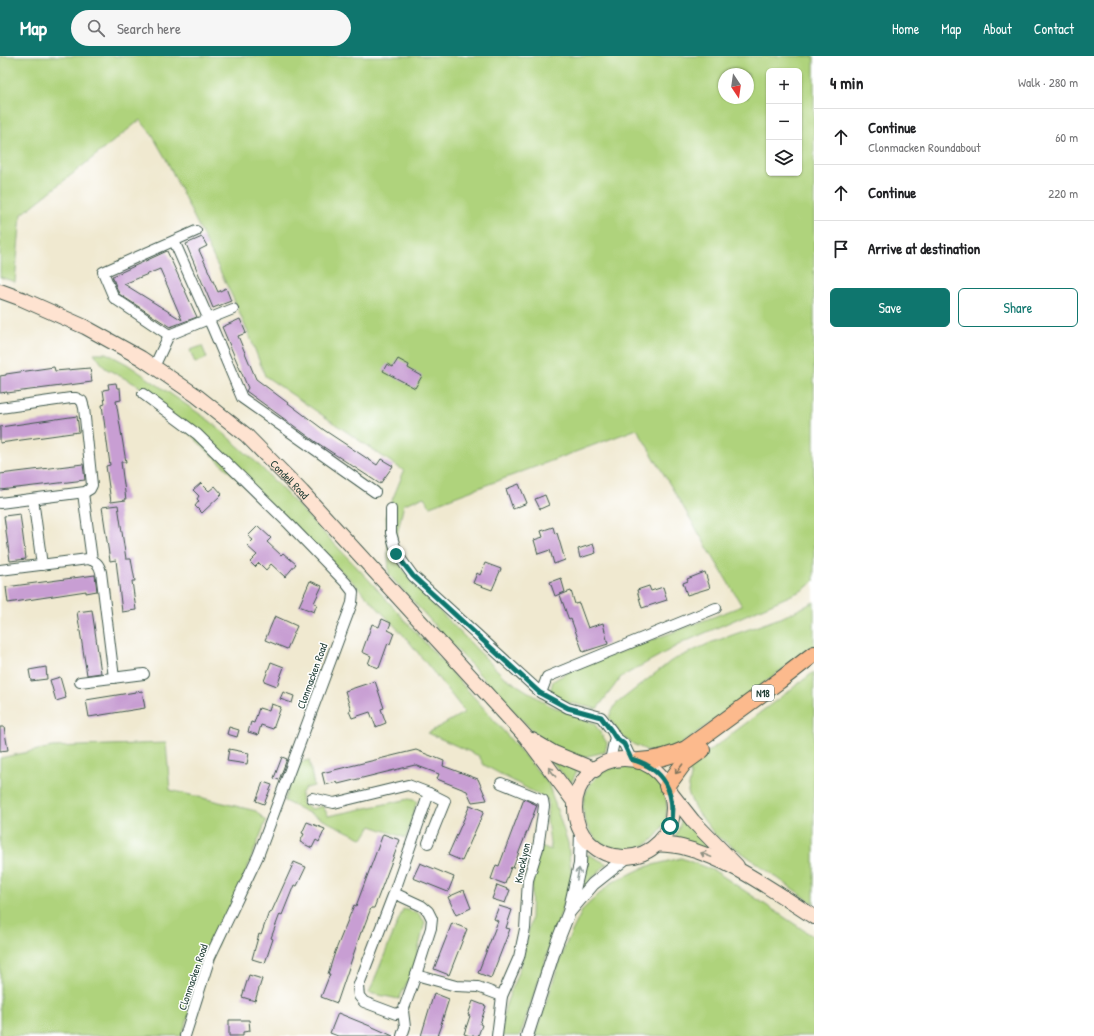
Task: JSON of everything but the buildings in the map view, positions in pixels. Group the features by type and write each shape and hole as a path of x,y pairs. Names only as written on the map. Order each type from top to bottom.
{"highway":[{"name":"N18","path":"635,760 655,760 670,757 686,749 814,654"},
{"name":"N18","path":"669,789 684,762 814,666"}],"main road":[{"name":"Condell Road","path":"0,291 22,299 85,327 141,358 197,396 246,435 302,492 526,737"},
{"path":"526,737 554,753 595,770"},
{"path":"526,737 575,803"},
{"path":"669,789 673,809 670,826 665,836 657,844 638,856 616,857 605,854 587,841 581,832 576,818 575,803 579,790 585,779 595,770 610,761 621,759 635,760 656,772 669,789 693,821 741,870"},
{"path":"657,844 681,846 741,870 814,917"}],"street":[{"path":"169,335 114,298 103,272 196,231"},
{"path":"174,241 242,398 375,492"},
{"path":"154,367 169,335 233,309"},
{"name":"Clonmacken Road","path":"143,394 197,434 289,524 353,592 352,603 258,856 210,957 185,1036"},
{"path":"0,408 71,398 76,398 82,401 92,485 90,489 83,493 0,503"},
{"path":"83,493 92,560"},
{"path":"33,499 42,565"},
{"path":"391,508 390,533 396,554 413,576 540,693 568,708 601,717 615,737 622,742 635,760"},
{"path":"0,570 88,559 95,561 101,572 114,678"},
{"path":"540,693 547,677 716,608"},
{"path":"80,682 144,674"},
{"path":"610,761 615,737"},
{"name":"Knocklyon","path":"497,1036 502,996 519,957 525,929 528,880 538,848 544,806 543,800 501,782"},
{"path":"312,798 334,803 408,785 429,793 445,801 428,843"},
{"path":"402,1011 396,1014 364,1002 359,996 358,987 394,893 429,793"},
{"path":"527,1036 555,948 569,912 580,864 581,832"},
{"path":"569,912 593,884 627,857"},
{"path":"394,893 422,906 428,911 432,919 431,928 416,975 402,1011 405,1027 402,1036"},
{"path":"416,975 456,986 478,988 502,996"}],"green space":[{"path":"0,56 814,56 814,581 803,590 682,643 621,677 597,709 562,701 550,692 553,681 570,671 742,606 637,429 430,506 424,497 404,504 393,552 412,583 503,676 549,705 594,723 607,743 605,752 579,758 551,750 389,575 386,515 404,471 265,376 234,300 166,159 151,133 140,120 21,215 15,282 0,277"},
{"path":"202,346 207,358 195,363 190,350"},
{"path":"94,353 106,353 127,364 210,421 257,463 369,580 481,705 548,783 568,843 572,880 520,1036 501,1036 505,1007 521,964 531,920 532,881 541,846 551,850 547,820 548,800 484,765 479,756 428,733 465,712 407,639 350,579 250,491 139,386 105,368"},
{"path":"814,602 814,646 673,750 655,754 633,744 621,735 609,717 616,704 671,661 710,643 783,617"},
{"path":"814,672 814,904 716,836 694,807 688,792 691,775 688,769 697,760"},
{"path":"166,743 170,790 256,811 266,821 181,1036 0,1036 0,758 52,747"},
{"path":"547,756 579,767 571,783"},
{"path":"309,760 314,786 305,788 301,794 302,804 312,809 323,806 328,816 409,799 417,801 406,838 371,826 363,839 284,801 296,763"},
{"path":"625,766 641,769 648,773 660,785 664,792 667,808 664,824 660,831 648,843 641,847 625,850 609,847 602,843 590,831 586,824 583,808 586,792 590,785 602,773 609,769"},
{"path":"682,819 720,856 674,841"},
{"path":"588,854 607,864 576,894 585,871"},
{"path":"681,858 715,871 814,937 814,1036 535,1036 565,946 583,909 611,883 645,867"},
{"path":"403,909 418,913 425,922 413,971 399,999 369,993"}],"route":[{"path":"396,554 413,576 540,693 568,708 601,717 615,737 624,744 631,759 639,761 651,768 660,776 667,786 673,803 670,826"}]}
